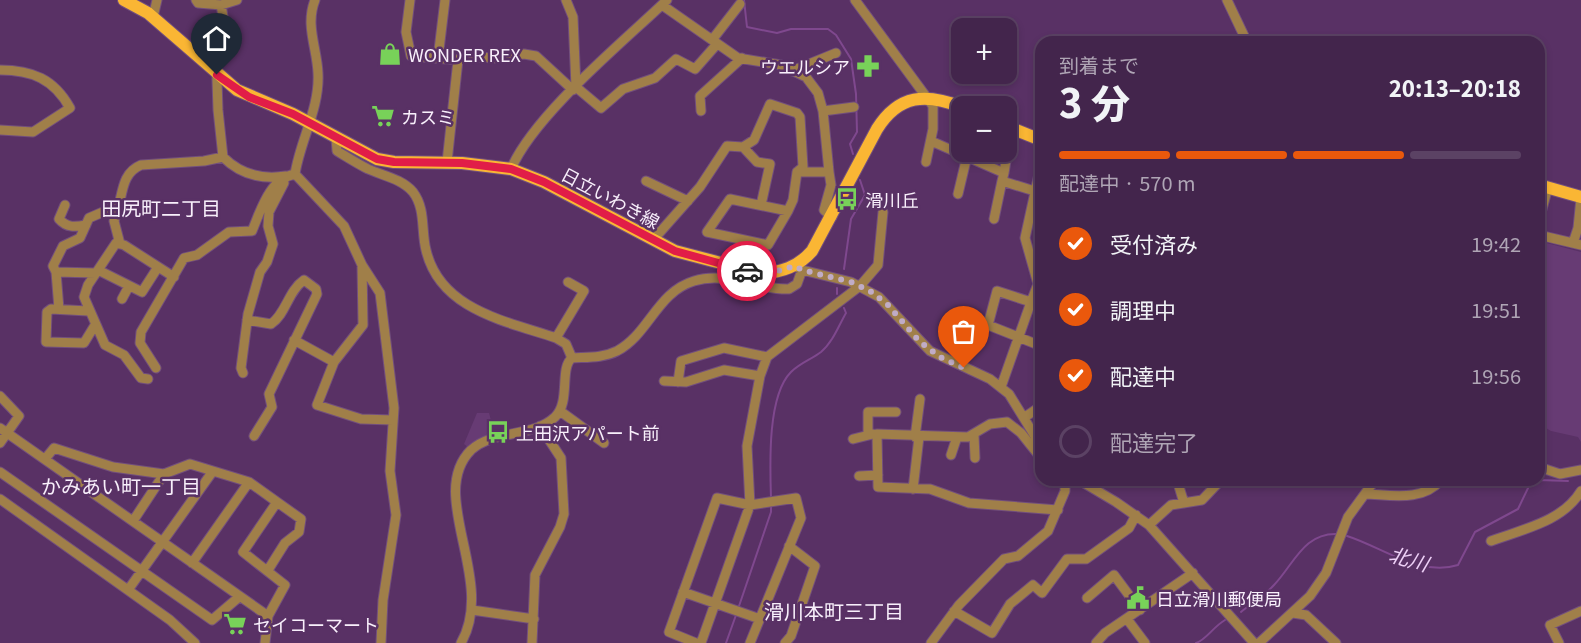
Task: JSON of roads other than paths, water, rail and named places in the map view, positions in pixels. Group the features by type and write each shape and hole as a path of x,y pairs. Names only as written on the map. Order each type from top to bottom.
{"main road":[{"name":"日立いわき線","path":"124,0 153,17 217,75 249,97 309,123 385,161 447,162 511,169 544,182 681,254 750,272 774,272 799,268"},
{"path":"799,268 832,217 882,120 907,102 926,97 951,104"},
{"path":"1017,130 1035,138"},
{"path":"1545,186 1581,197"}],"street":[{"path":"153,17 158,0"},
{"path":"196,0 198,3 209,6 237,0"},
{"path":"243,373 241,368 247,320 260,272 267,262 273,244 268,226 269,213 292,175 309,123 318,74 309,14 315,0"},
{"path":"410,0 406,32 411,56 458,60 463,56 494,58 524,54 536,56 574,89 601,108 623,89 655,78 676,59 695,69 740,4"},
{"path":"438,58 445,0"},
{"path":"566,0 573,17 574,89"},
{"path":"855,0 933,106 931,141 926,162"},
{"path":"1227,0 1244,36"},
{"path":"511,169 528,140 574,89 665,2 715,42 742,58 781,65 806,77 818,93 823,111 831,185 824,210 832,217"},
{"path":"221,5 227,39 216,51 223,157 234,168 251,175 271,178 292,175"},
{"path":"792,71 836,53"},
{"path":"700,111 700,96 742,58"},
{"path":"447,162 458,60"},
{"path":"0,70 25,70 44,78 62,93 70,108 33,132 0,130"},
{"path":"653,240 688,201 727,146 743,147 753,140 767,105 797,113 800,117 803,167 797,172 793,200 788,211 768,245 707,232 730,199 788,211"},
{"path":"823,111 854,107"},
{"path":"336,138 337,151 368,169 398,181 414,194 422,214 425,243 432,267 442,284 459,301 472,309 556,338 566,344 572,358"},
{"path":"931,141 951,148"},
{"path":"743,147 757,162 770,164 761,206"},
{"path":"120,244 114,221 126,179 132,169 141,165 204,161 223,157"},
{"path":"958,194 965,162"},
{"path":"980,162 1003,177 1035,191"},
{"path":"994,219 1006,162"},
{"path":"797,172 829,172"},
{"path":"292,175 344,226 362,265 380,293 394,408 390,471 396,515 383,600 381,643"},
{"path":"156,368 140,343 141,332 184,258 197,255 229,232 252,231 268,193 292,175"},
{"path":"646,181 688,201"},
{"path":"1545,236 1577,244 1581,197"},
{"path":"65,205 59,219 64,224 74,227 86,225"},
{"path":"59,309 56,272 53,266 63,246 80,238 89,218 119,205"},
{"path":"1035,206 1025,238 1035,260"},
{"path":"750,643 801,518 796,498 750,505 717,498 669,632 698,643 715,604 750,505 747,446 760,376 767,357 860,286 878,265 883,212"},
{"path":"148,379 141,378 124,355 105,345 84,297 116,243 174,277"},
{"path":"362,265 363,325 334,362 317,405 361,419 393,420"},
{"path":"56,272 97,272 142,292 158,267"},
{"path":"461,643 472,610 471,581 455,497 457,472 463,460 478,445 540,426 560,411 567,364 572,358 595,357 618,351 630,341 672,292 694,281 722,277 789,289 797,284 799,268 860,286 888,305 912,334 930,351 990,379 1001,387 1025,417 1035,435"},
{"path":"247,320 271,324 277,320 297,285 304,280 316,289 317,294 269,394 272,407 255,436"},
{"path":"556,338 584,291 568,282"},
{"path":"122,299 129,286"},
{"path":"1031,302 996,291 988,325 1035,344"},
{"path":"1001,387 1035,292"},
{"path":"88,310 51,309 47,312 46,342 84,343 95,325"},
{"path":"294,340 334,362"},
{"path":"678,382 681,361 724,348 767,357"},
{"path":"664,381 686,382 724,370 760,376"},
{"path":"0,396 18,417 4,430 0,443"},
{"path":"913,489 920,399"},
{"path":"1025,417 1035,410"},
{"path":"560,411 604,443"},
{"path":"896,412 868,412 878,487 930,489 969,503 1058,510"},
{"path":"853,439 872,434 957,437 974,435 990,424 1007,422 1021,433 1035,450"},
{"path":"532,643 535,575 560,527 564,514 561,458 540,426"},
{"path":"4,430 239,597 268,615"},
{"path":"974,435 975,458"},
{"path":"951,455 957,437"},
{"path":"45,459 54,448 113,467 164,474 190,464 249,482 301,519 299,532 285,543 268,570"},
{"path":"1545,469 1560,474 1581,470"},
{"path":"128,590 213,471"},
{"path":"0,472 212,620 239,597"},
{"path":"133,521 164,474"},
{"path":"859,476 878,475"},
{"path":"192,563 249,482"},
{"path":"931,643 954,611 1004,559 1018,556 1048,531 1058,510 1065,486"},
{"path":"1088,486 1149,525 1254,643"},
{"path":"1179,486 1184,503"},
{"path":"1149,525 1172,505 1202,500 1215,486"},
{"path":"1259,643 1310,596 1326,573 1348,517 1371,486"},
{"path":"1365,494 1425,494 1434,486"},
{"path":"1491,541 1553,518 1574,503 1581,491"},
{"path":"0,500 179,627 195,643"},
{"path":"265,643 268,615 285,585 243,552 277,502"},
{"path":"954,611 992,633 1010,604 1033,585 1042,593 1067,559 1086,559 1129,528 1136,515"},
{"path":"785,643 791,636 815,566 789,546"},
{"path":"1096,643 1105,633 1193,573"},
{"path":"1087,598 1114,575 1140,610"},
{"path":"683,592 760,619"},
{"path":"472,610 534,619"},
{"path":"1559,643 1550,625 1581,611"},
{"path":"1293,613 1306,615 1336,643"},
{"path":"1127,619 1144,643"}],"waterway":[{"path":"744,0 747,27 777,33 791,29 828,29 836,35 851,59 856,94 857,132 850,144 853,154"},
{"path":"844,269 851,219 865,195 860,180"},
{"path":"837,288 837,294"},
{"path":"771,498 772,432 774,414 783,383 791,372 821,352 829,343 846,313 844,308"},
{"name":"北川","path":"1545,480 1568,481"},
{"name":"北川","path":"1347,536 1415,564 1444,568 1458,565 1475,532 1518,509 1529,486"},
{"path":"738,609 771,512 771,503"},
{"name":"北川","path":"1241,612 1271,588 1308,544 1316,538 1338,534"},
{"path":"726,643 736,615"},
{"name":"北川","path":"1196,643 1225,620"}],"place":[{"name":"WONDER REX","path":"390,54"},
{"name":"ウエルシア","path":"868,66"},
{"name":"カスミ","path":"383,116"},
{"name":"滑川丘","path":"847,199"},
{"name":"上田沢アパート前","path":"498,432"},
{"name":"日立滑川郵便局","path":"1138,598"},
{"name":"セイコーマート","path":"235,624"}],"district":[{"name":"田尻町二丁目","path":"161,207"},
{"name":"かみあい町一丁目","path":"121,485"},
{"name":"滑川本町三丁目","path":"834,610"}]}
